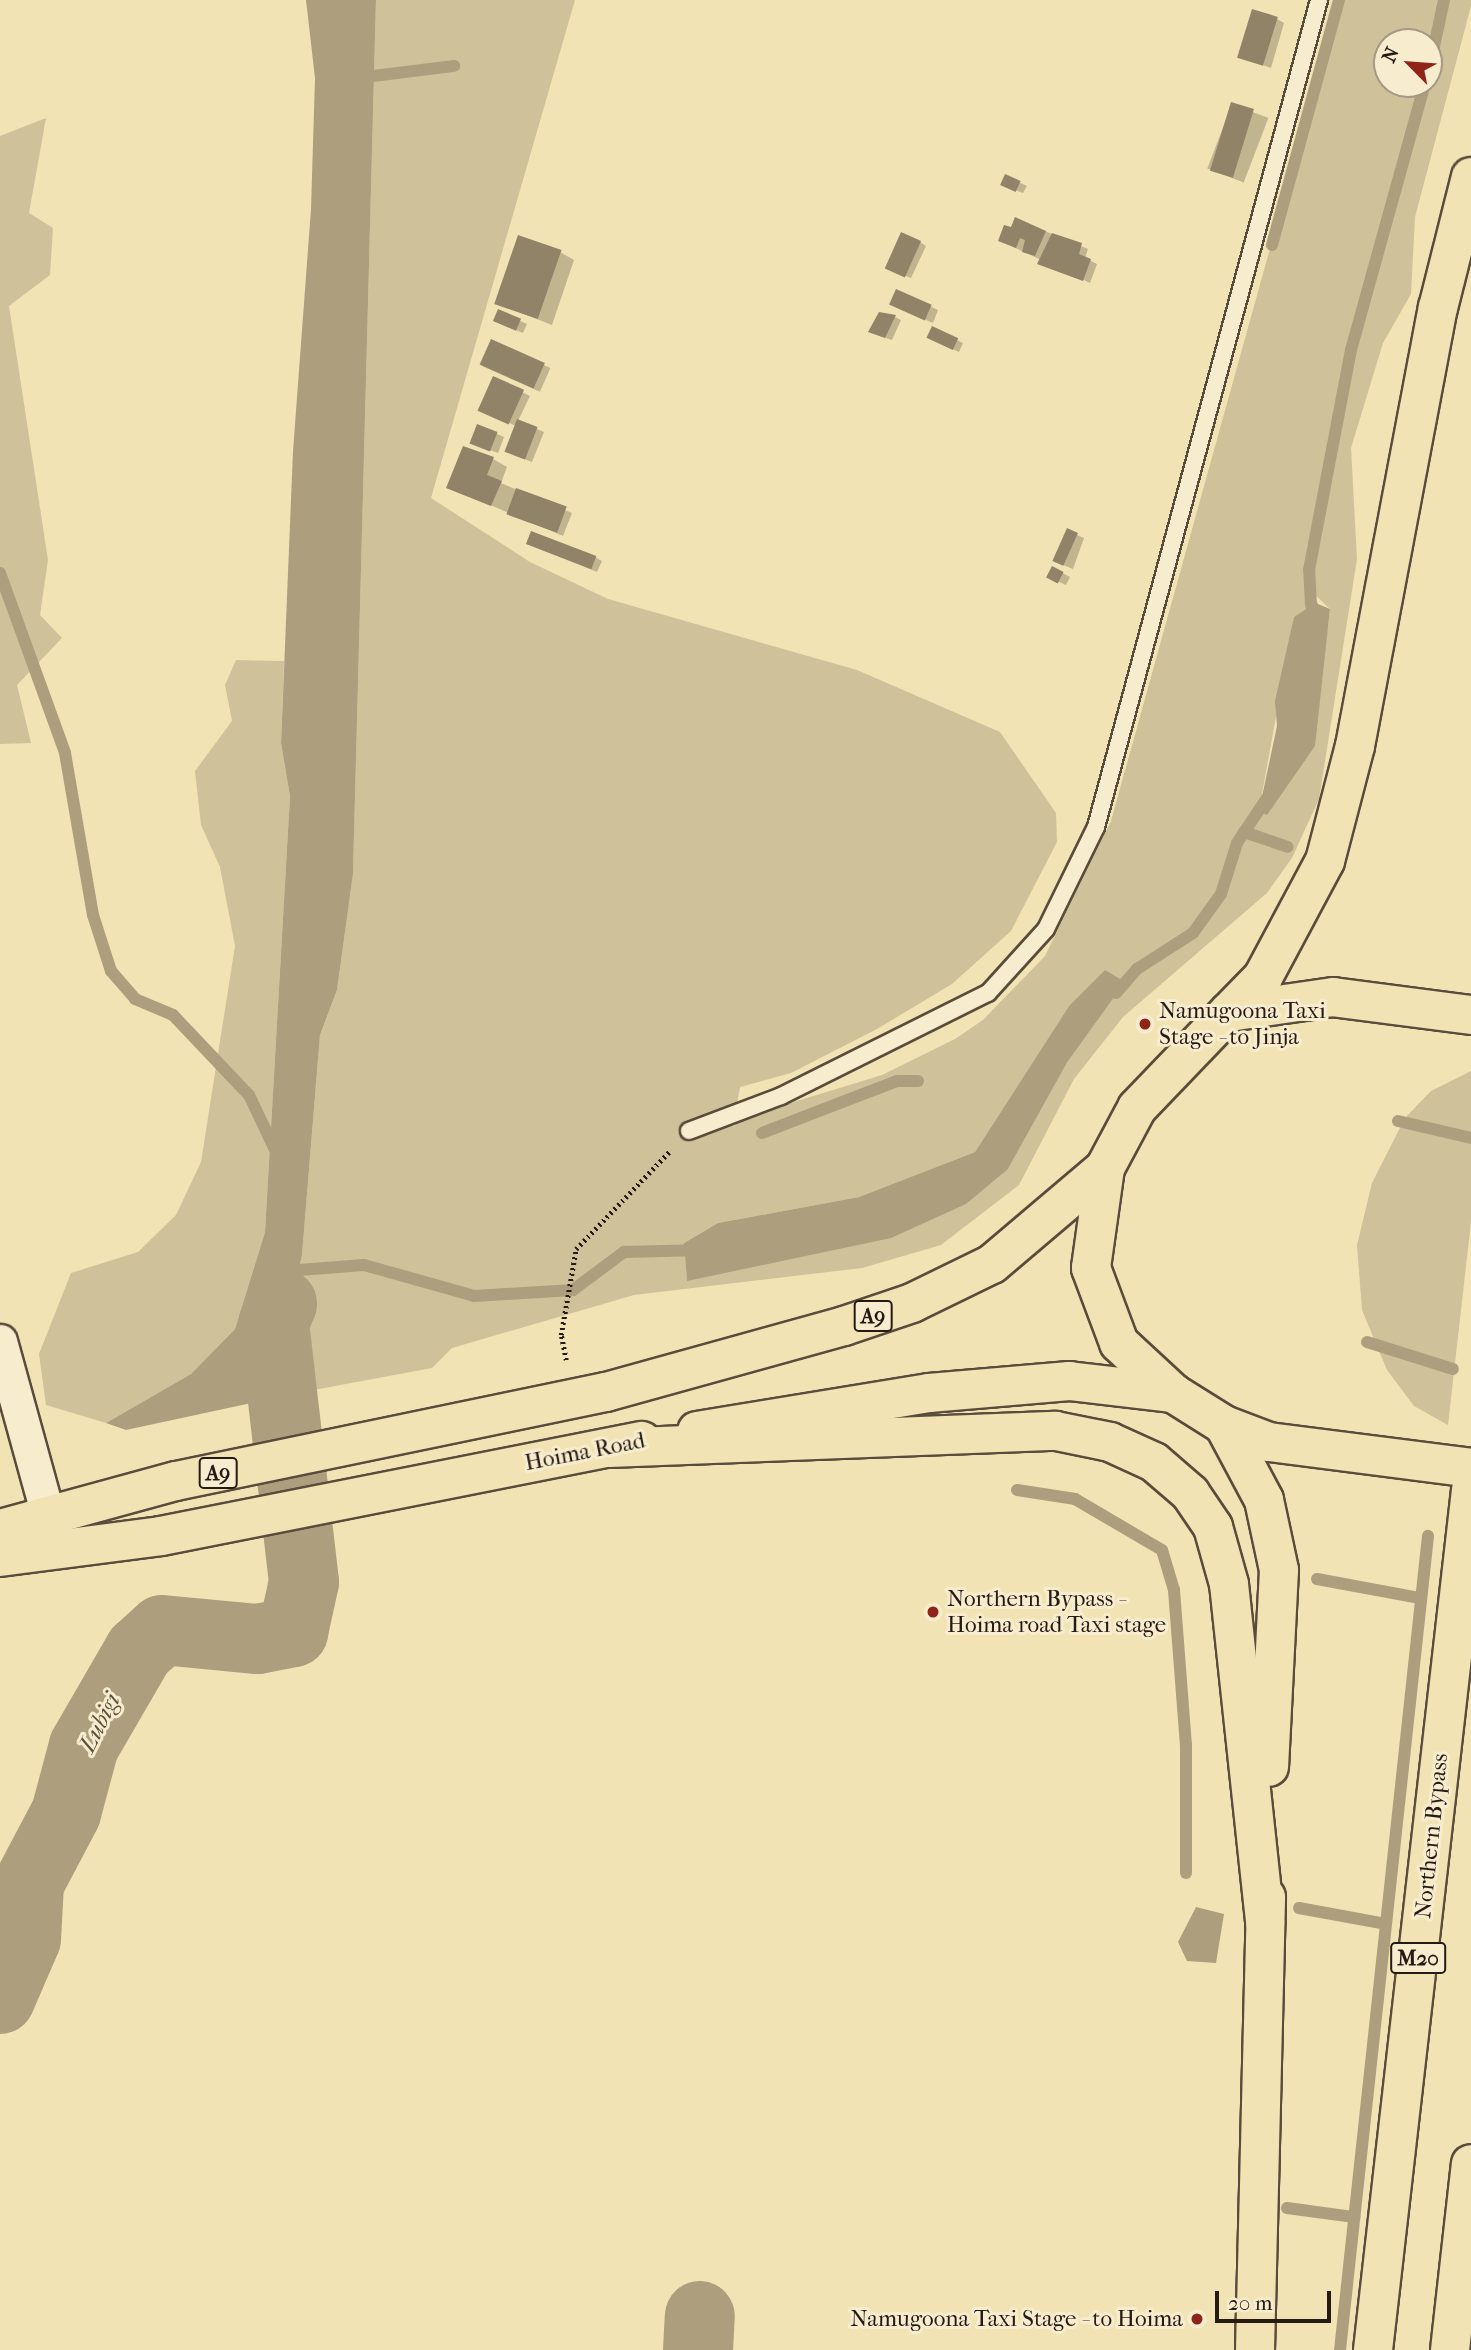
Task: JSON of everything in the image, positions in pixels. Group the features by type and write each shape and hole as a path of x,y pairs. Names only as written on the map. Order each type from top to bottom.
{"main road":[{"path":"1471,177 1438,309 1355,746 1325,861 1263,977 1137,1108 1105,1168 1091,1235 1093,1287 1119,1343 1173,1393 1224,1425 1269,1442 1471,1468"},
{"path":"1228,1012 1333,997 1471,1015"},
{"name":"A9","path":"0,1529 47,1512 589,1395 912,1303 992,1264 1105,1168"},
{"name":"Hoima Road","path":"0,1558 161,1536 609,1448 929,1393 1069,1381 1173,1393"},
{"path":"1224,1425 1264,1500 1279,1570 1265,1923 1255,2350"},
{"path":"609,1448 1056,1432 1110,1442 1154,1462 1190,1493 1213,1527 1228,1584 1265,1923"},
{"name":"Northern Bypass","path":"1373,2350 1471,1489"},
{"path":"1450,2350 1471,2164"}],"street":[{"path":"0,1341 47,1512"}],"lane":[{"path":"689,1131 781,1096 988,993 1046,929 1096,827 1319,0"}],"path":[{"path":"589,1395 561,1335 569,1264 689,1131"}],"shaded area":[{"path":"306,0 376,0 353,874 337,990 320,1035 302,1255 287,1332 304,1352 303,1392 126,1430 106,1423 191,1374 235,1329 265,1232 290,796 281,743 293,451 311,209 315,78"},
{"path":"376,0 575,0 431,498 530,562 608,599 857,670 1000,732 1056,813 1057,842 1011,931 952,984 877,1029 791,1073 740,1087 733,1127 742,1118 882,1075 955,1039 983,1020 1045,956 1111,821 1339,0 1471,0 1415,217 1411,294 1383,343 1351,448 1357,559 1319,799 1292,858 1267,893 1123,1017 1074,1079 1019,1185 941,1245 862,1268 634,1295 452,1348 432,1368 303,1392 304,1352 287,1332 302,1255 320,1035 337,990 353,874","holes":["1312,592 1330,609 1328,628 1260,805 1294,617 1306,609","1069,1006 1068,1061 1008,1169 687,1280 684,1243 718,1223 859,1197 975,1152"]},
{"path":"46,118 29,213 53,228 50,275 9,306 48,560 40,615 62,638 17,685 31,743 0,744 0,136"},
{"path":"1312,591 1318,604 1330,609 1315,746 1267,815 1259,811 1277,726 1275,701 1294,617 1306,609"},
{"path":"236,660 284,661 281,743 290,796 265,1232 235,1329 191,1374 106,1423 46,1405 39,1354 71,1273 138,1252 176,1215 201,1162 235,946 220,867 201,825 195,771 232,721 225,685"},
{"path":"1105,970 1125,982 1068,1061 1008,1169 966,1204 891,1238 687,1281 684,1243 718,1223 859,1197 975,1152 1069,1006"},
{"path":"1471,1071 1471,1222 1448,1425 1414,1406 1387,1370 1362,1310 1357,1245 1372,1183 1405,1118 1431,1091"},
{"path":"1196,1907 1224,1914 1216,1963 1187,1961 1178,1942"}],"building":[{"path":"1252,9 1278,17 1263,66 1237,58"},
{"path":"1231,102 1254,109 1233,178 1210,171"},
{"path":"1005,174 1021,181 1016,192 1000,185"},
{"path":"1015,217 1046,231 1035,256 1022,252 1025,240 1020,238 1016,248 998,241 1004,225 1011,227"},
{"path":"901,232 921,241 905,277 885,269"},
{"path":"1052,233 1082,243 1079,254 1091,259 1083,281 1037,264"},
{"path":"518,235 561,250 538,319 494,304"},
{"path":"896,289 932,305 925,320 889,305"},
{"path":"498,309 521,319 516,331 493,321"},
{"path":"879,312 896,315 885,338 868,332"},
{"path":"932,326 958,338 953,350 927,338"},
{"path":"491,339 545,363 534,389 480,365"},
{"path":"493,376 524,390 509,425 478,411"},
{"path":"517,419 538,427 525,460 504,452"},
{"path":"477,424 498,432 490,451 469,444"},
{"path":"463,446 494,457 487,475 502,481 491,506 446,488"},
{"path":"516,488 567,506 557,533 506,514"},
{"path":"1067,528 1078,533 1063,566 1052,561"},
{"path":"531,531 596,556 591,569 526,544"},
{"path":"1052,566 1064,572 1058,583 1046,578"}],"waterway":[{"path":"1272,245 1339,0"},
{"path":"1438,28 1444,0"},
{"path":"357,78 454,66"},
{"path":"1311,605 1309,570 1351,350 1421,98"},
{"path":"0,573 65,753 93,915 111,971 135,999 173,1015 249,1095 278,1156"},
{"path":"1116,993 1137,969 1193,933 1221,894 1237,843 1267,798"},
{"path":"1244,832 1288,847"},
{"path":"762,1133 897,1081 918,1081"},
{"path":"1398,1121 1471,1138"},
{"path":"299,1270 364,1265 474,1296 573,1290 624,1252 701,1250"},
{"name":"Lubigi","path":"0,1999 26,1939 29,1883 66,1813 84,1746 139,1651 162,1630 258,1639 293,1632 304,1582 274,1322 282,1304"},
{"path":"1367,1342 1453,1369"},
{"path":"1017,1490 1075,1499 1162,1550 1174,1590 1186,1745 1186,1873"},
{"path":"1340,2350 1428,1536"},
{"path":"1317,1579 1420,1598"},
{"path":"1299,1908 1386,1924"},
{"path":"1287,2208 1354,2217"},
{"path":"698,2350 700,2316"}],"place":[{"name":"Namugoona Taxi Stage - to Jinja","path":"1145,1024"},
{"name":"Northern Bypass - Hoima road Taxi stage","path":"933,1612"},
{"name":"Namugoona Taxi Stage - to Hoima","path":"1197,2319"}]}
